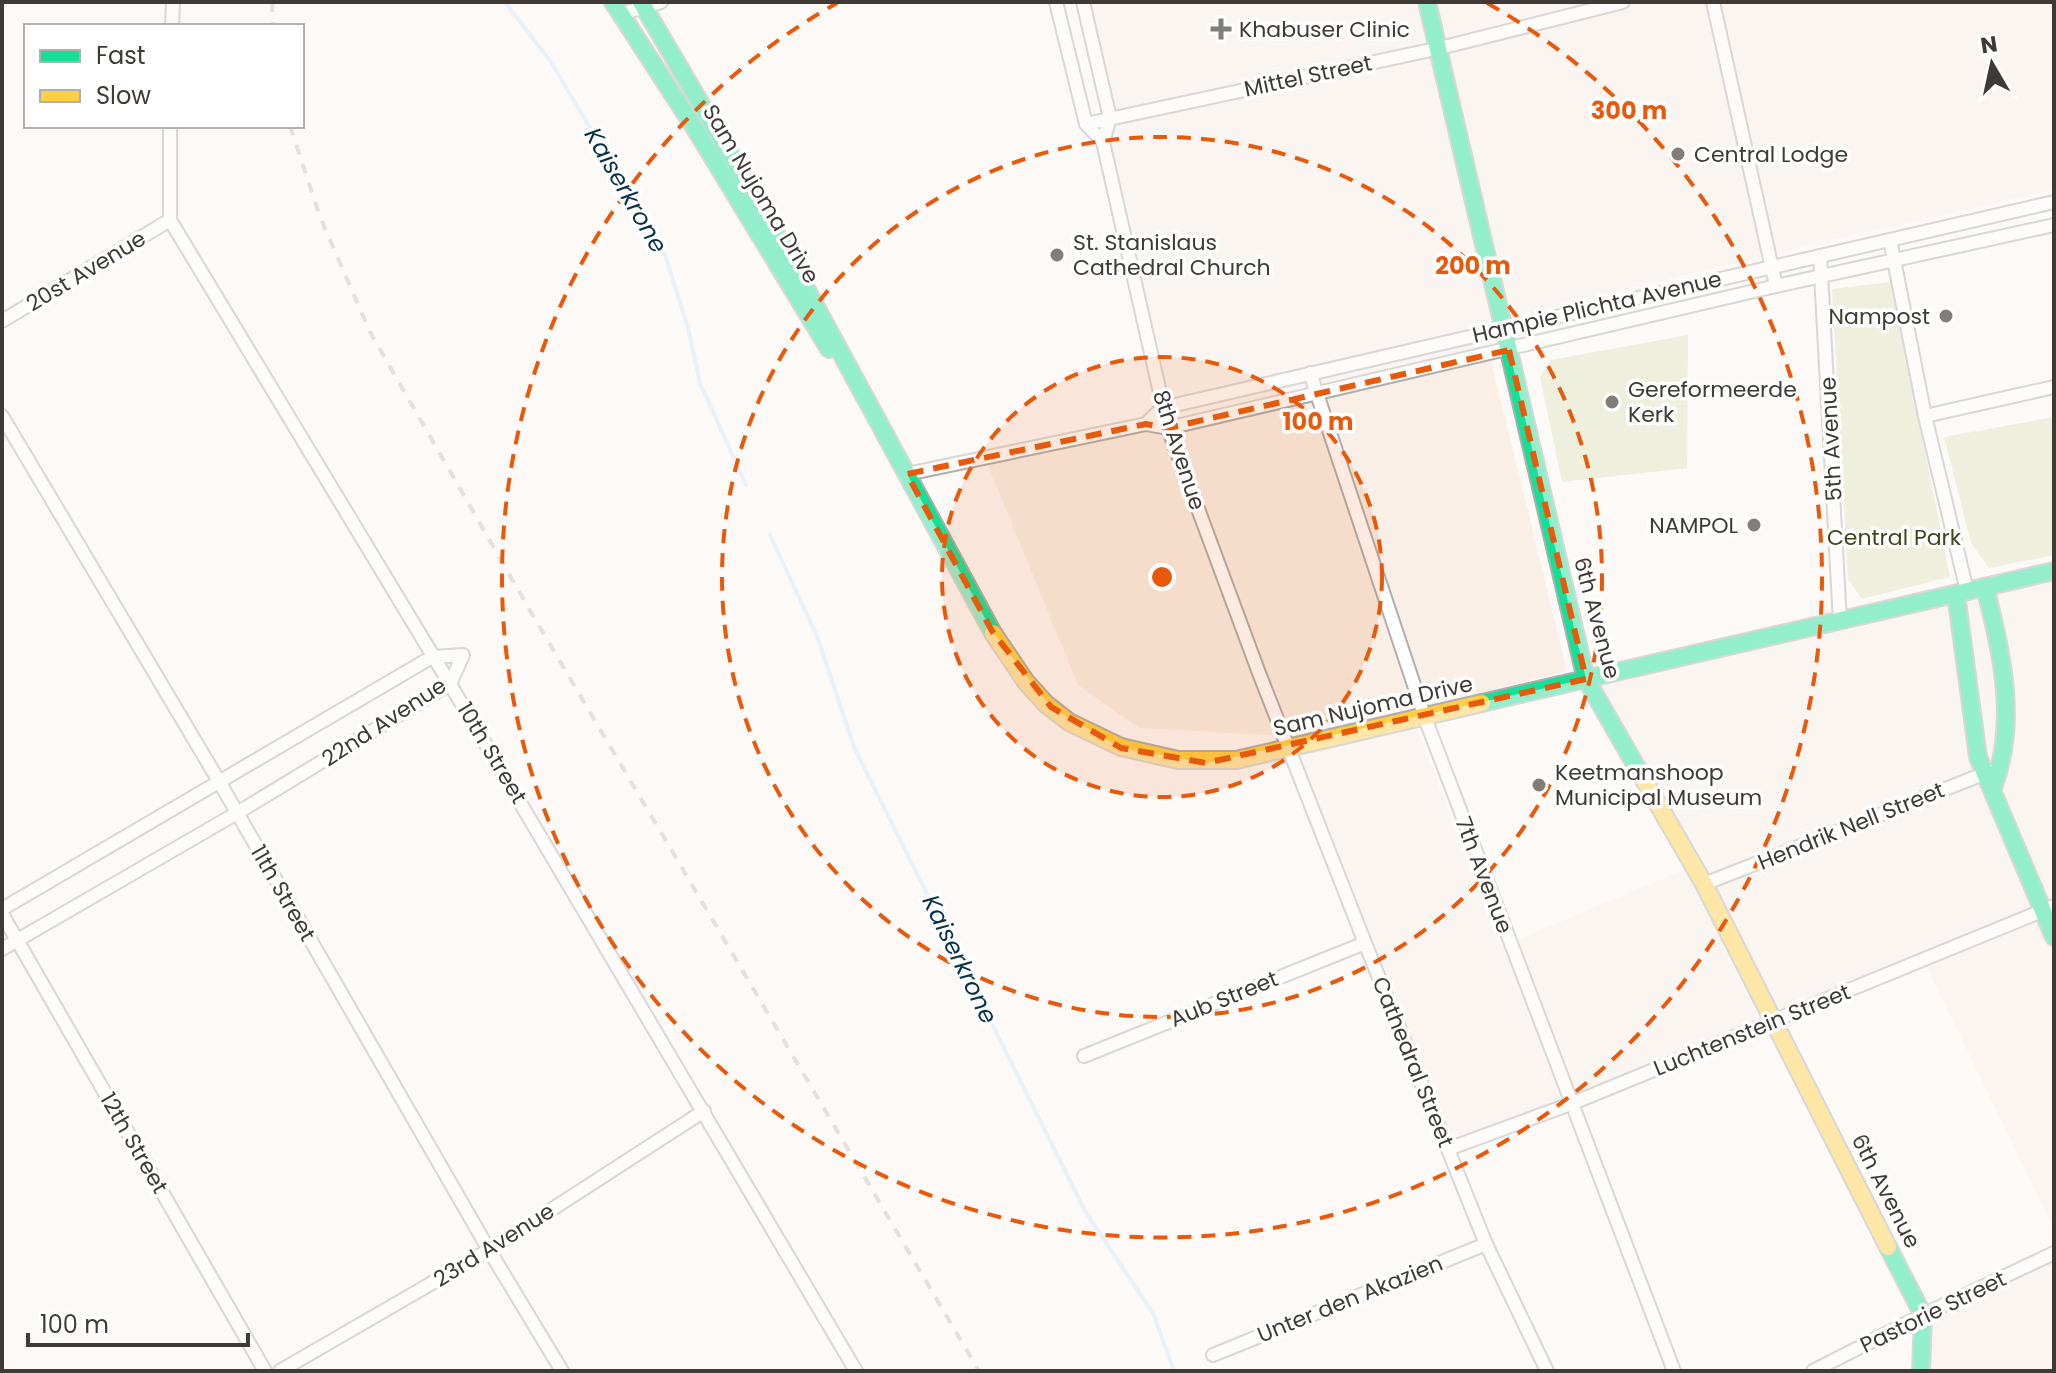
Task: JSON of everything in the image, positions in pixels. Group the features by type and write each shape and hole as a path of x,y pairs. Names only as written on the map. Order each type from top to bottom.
{"main road":[{"name":"6th Avenue","path":"1427,2 1586,679 1704,884 1923,1315 1921,1371"},
{"name":"Sam Nujoma Drive","path":"649,3 992,631 1027,684 1051,707 1083,731 1121,748 1178,761 1206,763 1236,760 2054,571"},
{"name":"Sam Nujoma Drive","path":"617,8 712,155 851,386 870,410"},
{"path":"1985,587 2005,697 2006,730 1992,771 1993,788 2048,908 2054,937"},
{"path":"1962,592 1978,757 1992,771"}],"street":[{"path":"172,24 173,2"},
{"path":"1056,2 1086,124 1103,142"},
{"name":"8th Avenue","path":"1083,2 1110,118 1103,142 1162,408 1289,749"},
{"name":"Mittel Street","path":"1086,124 1440,48 1623,2"},
{"path":"1713,2 1776,286"},
{"path":"617,8 649,3"},
{"path":"170,128 170,220"},
{"name":"Hampie Plichta Avenue","path":"1162,408 2054,202"},
{"name":"20st Avenue","path":"2,321 170,220"},
{"name":"10th Street","path":"170,220 450,684 856,1371"},
{"name":"Hampie Plichta Avenue","path":"907,474 1146,424 1168,428 1776,286 2054,225"},
{"path":"1890,240 1962,592"},
{"name":"5th Avenue","path":"1820,256 1840,622"},
{"name":"7th Avenue","path":"1310,373 1425,718 1674,1371"},
{"path":"1925,416 2054,387"},
{"path":"1146,424 1162,408"},
{"name":"11th Street","path":"2,416 220,783 562,1371"},
{"name":"22nd Avenue","path":"2,912 432,657 463,655 450,684 237,813 2,949"},
{"name":"Cathedral Street","path":"1289,749 1486,1244 1547,1371"},
{"name":"Hendrik Nell Street","path":"1704,884 1992,771"},
{"name":"Luchtenstein Street","path":"1448,1149 1573,1103 2048,908"},
{"name":"12th Street","path":"2,912 265,1371"},
{"name":"Aub Street","path":"1084,1056 1365,943"},
{"name":"23rd Avenue","path":"280,1371 489,1250 704,1111"},
{"name":"Unter den Akazien","path":"1213,1355 1486,1244"},
{"name":"Pastorie Street","path":"1813,1371 2054,1253"}],"highlighted area":[{"path":"1509,350 1586,679 1206,763 1121,748 1051,707 992,631 907,474 1146,424 1168,428"}],"shaded area":[{"path":"1083,2 2054,2 2054,190 1482,324 1567,671 1410,710 1500,947 1693,866 1586,679 2054,571 2054,1228 1923,960 1448,1149 1285,736 1139,728 1078,685 985,458 1146,424 1167,428 1103,142 1110,118"},
{"path":"2054,1253 2054,1371 1921,1371 1923,1315"}],"green space":[{"name":"Central Park","path":"1891,282 1950,577 1862,599 1848,579 1832,289"},
{"path":"1688,335 1687,468 1562,482 1540,377 1551,360"},
{"path":"2054,417 2054,555 1989,568 1971,543 1944,437"}],"waterway":[{"name":"Kaiserkrone","path":"505,2 551,62 665,255 688,328 700,383 746,485"},
{"name":"Kaiserkrone","path":"770,535 817,636 854,747 1085,1211 1153,1313 1174,1371"}],"railway":[{"path":"272,2 273,24"},
{"path":"291,128 320,217 370,332 532,614 979,1371"}],"traffic: fast":[{"path":"613,2 696,130 829,349"},
{"path":"641,2 766,215 993,633"},
{"path":"1427,2 1586,679 1644,780"},
{"path":"1482,703 2054,571"},
{"path":"1985,587 2002,663 2006,713 2001,763 1993,788"},
{"path":"1956,594 1978,757 2054,937"},
{"path":"1888,1247 1923,1315 1921,1371"}],"traffic: slow":[{"path":"993,633 1026,682 1046,704 1069,722 1121,747 1178,760 1236,760 1482,703"},
{"path":"1644,780 1704,884 1888,1247"}],"place":[{"name":"Khabuser Clinic","path":"1221,29"},
{"name":"Central Lodge","path":"1678,154"},
{"name":"St. Stanislaus Cathedral Church","path":"1057,255"},
{"name":"Nampost","path":"1946,316"},
{"name":"Gereformeerde Kerk","path":"1612,402"},
{"name":"NAMPOL","path":"1754,525"},
{"name":"Keetmanshoop Municipal Museum","path":"1539,785"}]}
